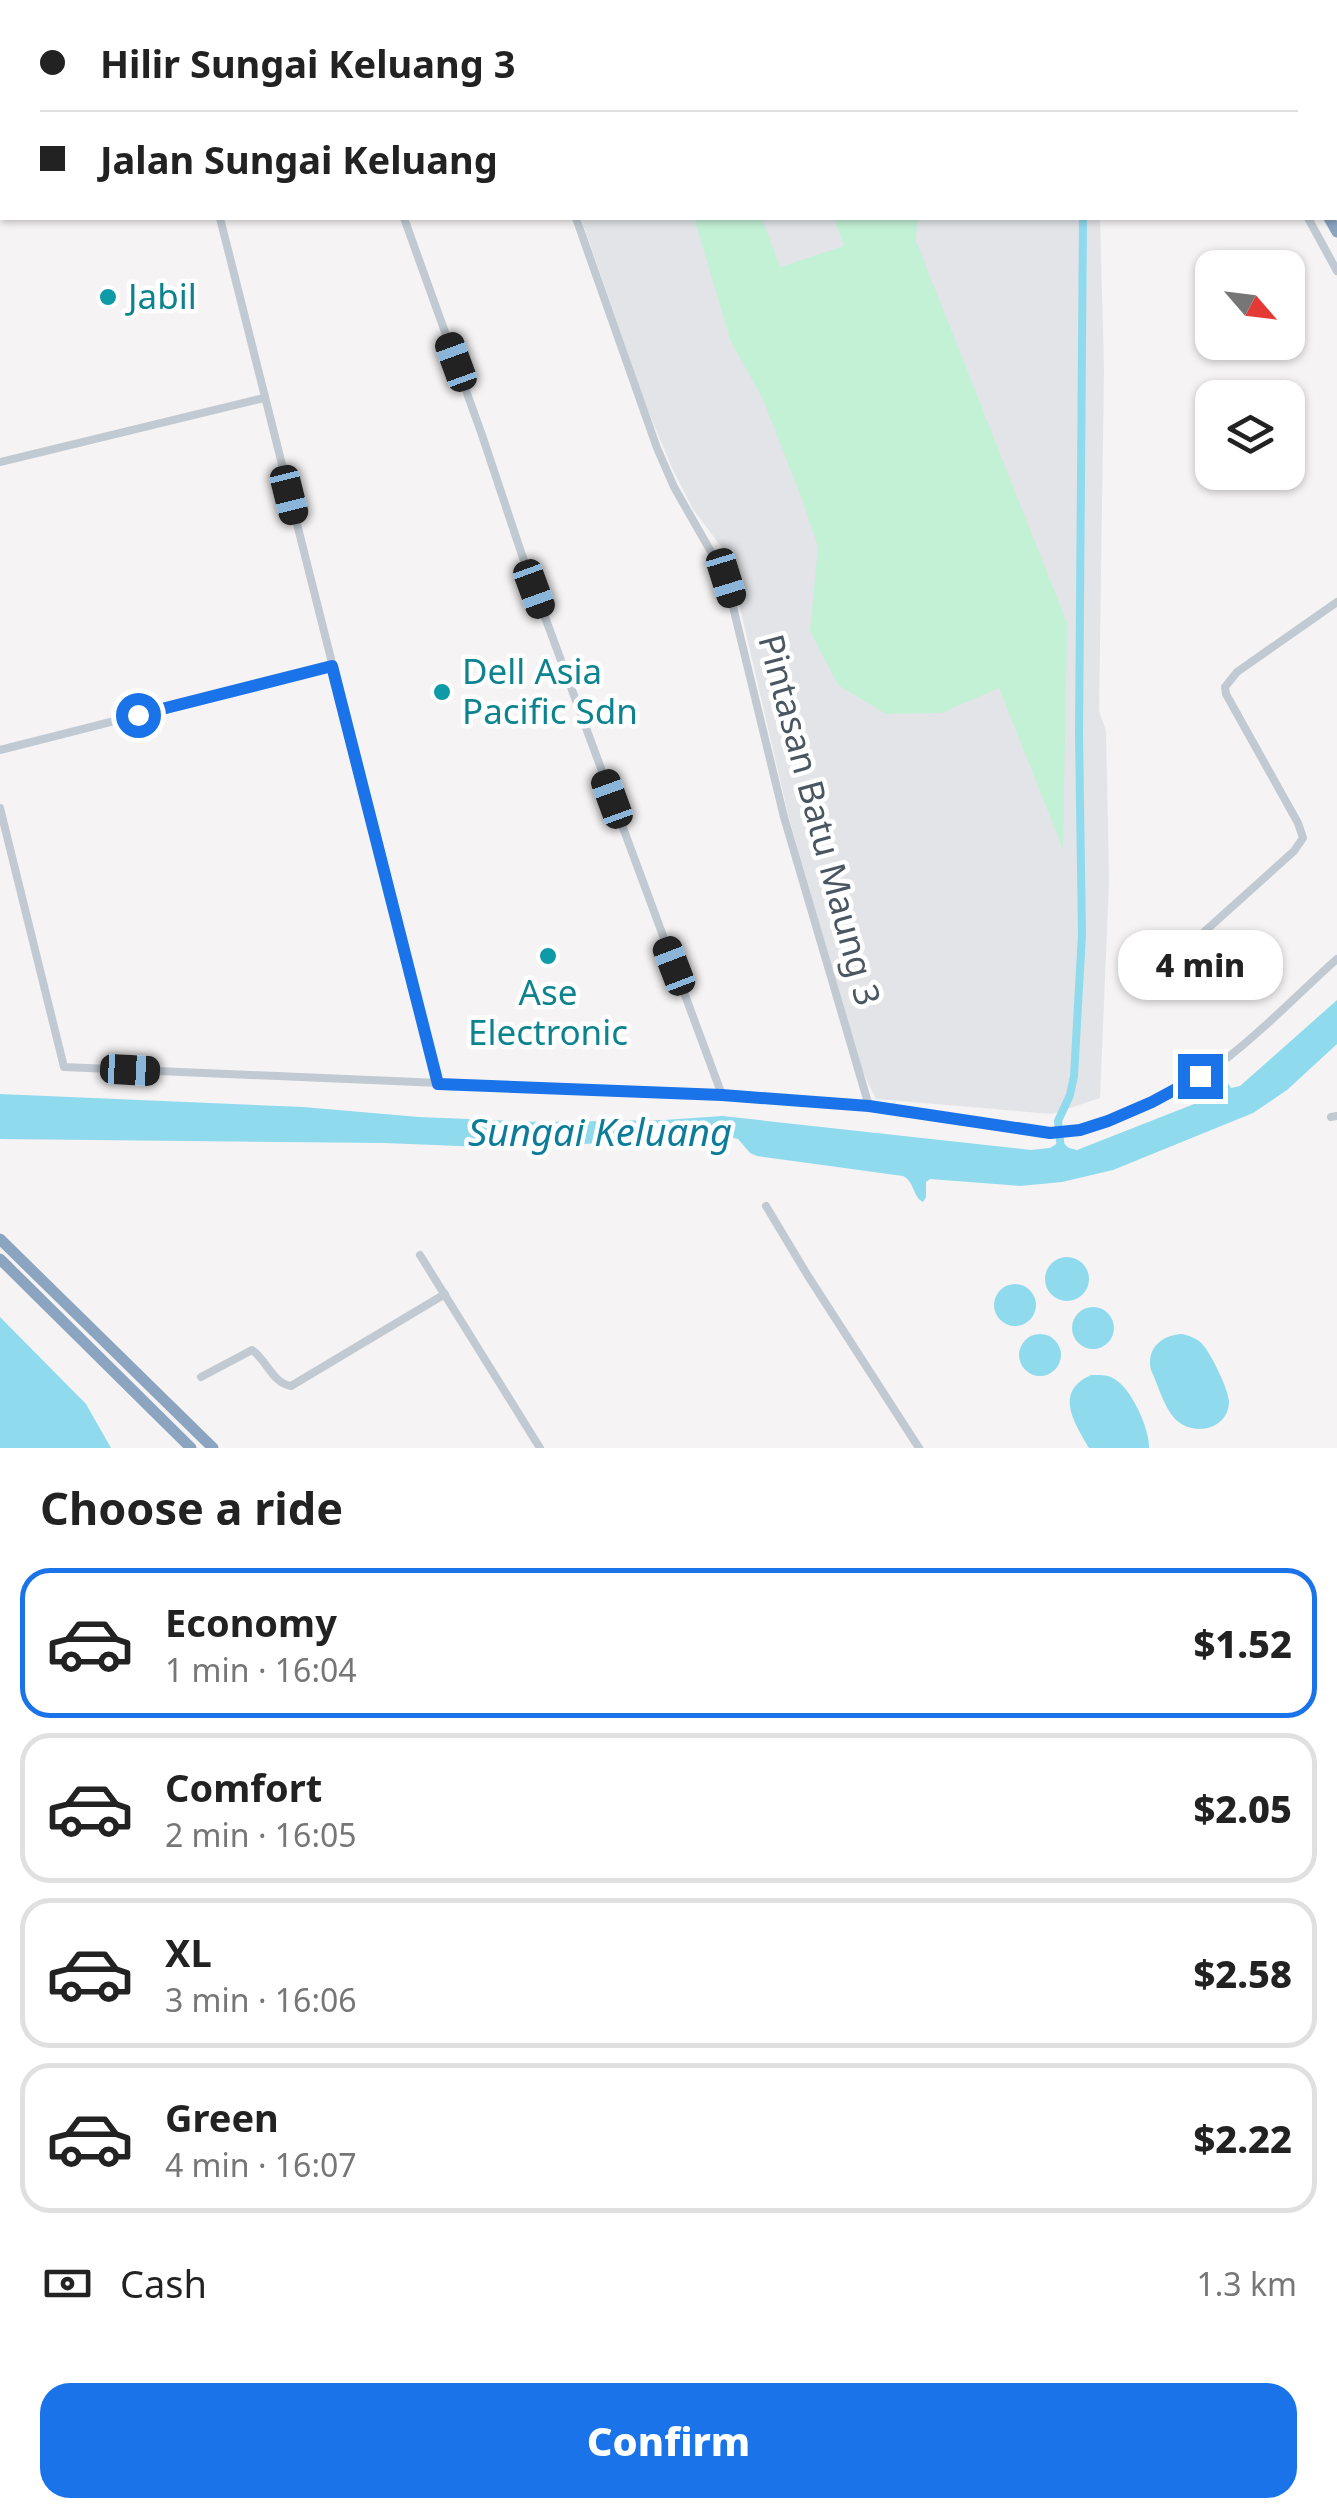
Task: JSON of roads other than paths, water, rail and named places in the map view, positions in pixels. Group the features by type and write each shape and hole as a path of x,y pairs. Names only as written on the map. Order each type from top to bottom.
{"highway":[{"path":"0,1243 205,1448"},
{"path":"0,1243 212,1448"},
{"path":"0,1260 190,1448"},
{"path":"0,1270 180,1448"}],"street":[{"path":"220,220 438,1084"},
{"path":"405,220 522,555 722,1095"},
{"name":"Pintasan Batu Maung 3","path":"577,220 657,448 726,578 784,817 869,1106"},
{"path":"1309,220 1337,271"},
{"path":"0,462 264,398"},
{"path":"1204,932 1294,852 1303,838 1225,687 1237,672 1337,602"},
{"path":"0,750 332,666"},
{"path":"0,808 64,1067 722,1095 869,1106 1050,1133 1080,1130 1152,1102 1227,1059 1337,958"},
{"path":"766,1206 918,1448"},
{"path":"420,1255 540,1448"},
{"path":"201,1378 252,1350 281,1384 290,1386 445,1294"}],"water":[{"name":"Sungai Keluang","path":"1337,1000 1337,1044 1287,1090 1253,1113 1113,1170 1062,1182 1020,1186 930,1179 923,1202 903,1176 757,1156 738,1139 718,1134 700,1140 509,1148 0,1139 0,1094 541,1122 722,1116 1031,1150 1050,1148 1061,1141 1077,1150 1212,1097 1217,1077 1226,1080 1231,1088 1240,1086"},
{"path":"1067,1257 1082,1264 1089,1279 1082,1294 1067,1301 1052,1294 1045,1279 1052,1264"},
{"path":"1015,1284 1030,1290 1036,1305 1030,1320 1015,1326 1000,1320 994,1305 1000,1290"},
{"path":"1093,1307 1108,1313 1114,1328 1108,1343 1093,1349 1078,1343 1072,1328 1078,1313"},
{"path":"0,1317 86,1404 111,1448 0,1448"},
{"path":"1040,1334 1055,1340 1061,1355 1055,1370 1040,1376 1025,1370 1019,1355 1025,1340"},
{"path":"1182,1334 1201,1343 1228,1396 1223,1419 1208,1428 1191,1428 1175,1419 1151,1370 1151,1355 1157,1344"},
{"path":"1091,1375 1113,1378 1128,1392 1143,1421 1149,1448 1089,1448 1073,1418 1070,1399 1079,1382"}],"waterway":[{"path":"1061,1150 1058,1121 1074,1076 1082,935 1079,735 1083,220"}],"place":[{"name":"Jabil","path":"108,297"},
{"name":"Dell Asia Pacific Sdn","path":"442,692"},
{"name":"Ase Electronic","path":"548,956"}]}
